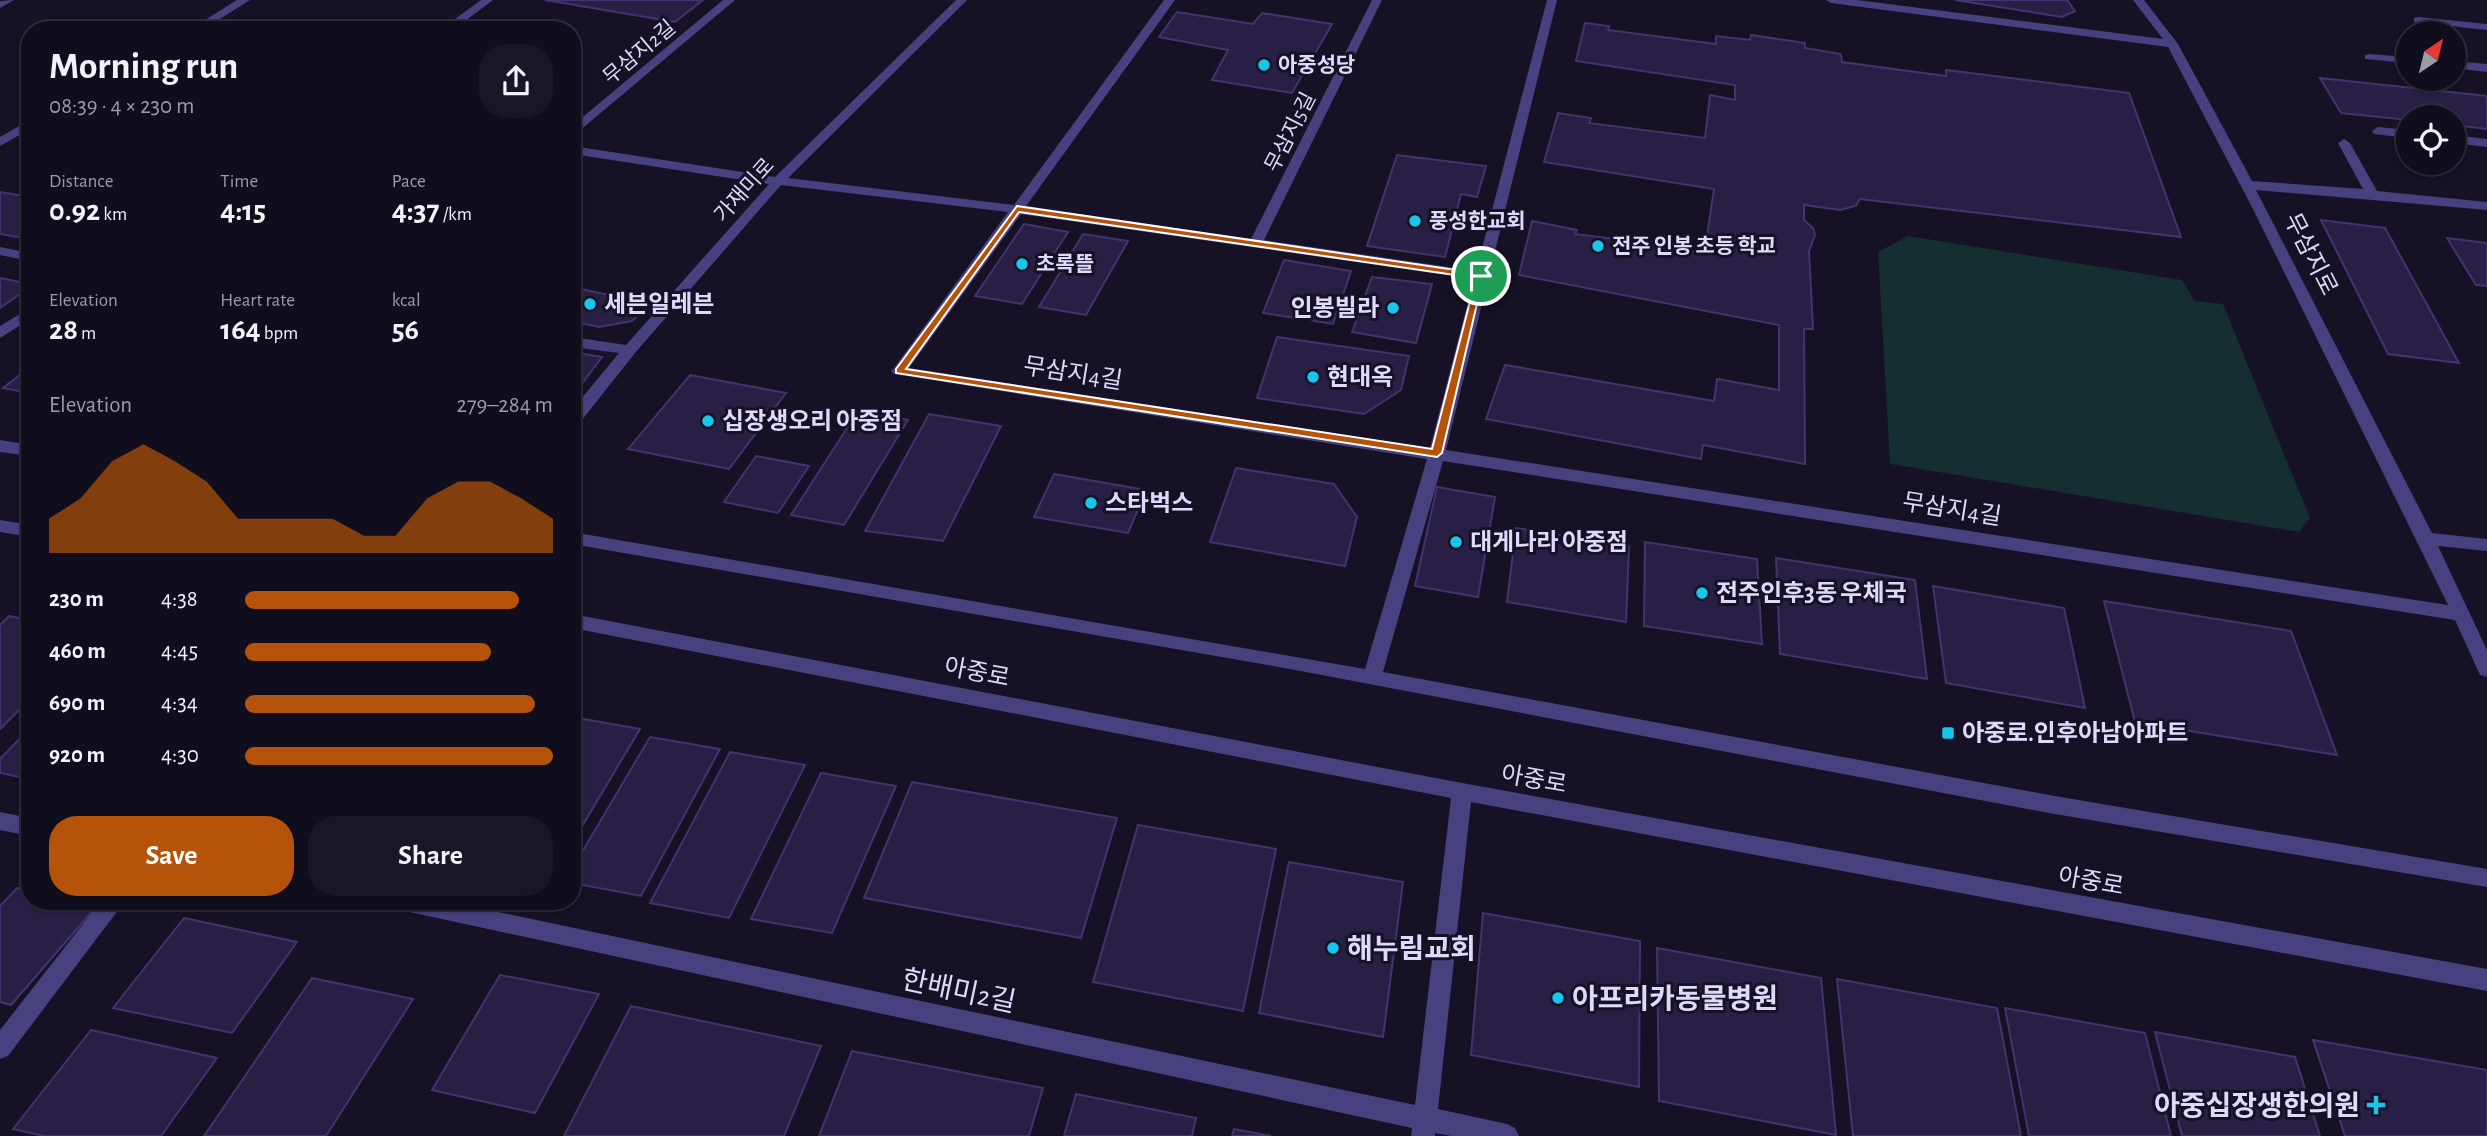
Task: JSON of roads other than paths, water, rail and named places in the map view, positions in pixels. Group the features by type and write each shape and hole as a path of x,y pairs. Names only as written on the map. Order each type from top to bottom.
{"street":[{"path":"0,5 9,0"},
{"path":"208,21 245,0"},
{"path":"458,21 488,0"},
{"name":"무삼지2길","path":"581,125 730,0"},
{"name":"가재미로","path":"581,410 778,181 962,0"},
{"name":"무삼지4길","path":"1170,0 899,371 2461,614"},
{"name":"무삼지5길","path":"1255,244 1377,0"},
{"path":"1372,677 1437,453 1552,0"},
{"path":"1831,0 2172,44"},
{"name":"무삼지로","path":"2138,0 2172,44 2247,185 2426,539 2487,670"},
{"path":"2418,20 2487,27"},
{"path":"2369,57 2396,59"},
{"path":"2466,66 2487,68"},
{"path":"0,142 21,129"},
{"path":"2378,131 2396,133"},
{"path":"2466,140 2487,143"},
{"path":"2344,143 2372,194"},
{"path":"581,151 778,181 1017,209 1481,276"},
{"path":"2247,185 2487,206"},
{"path":"0,251 21,255"},
{"path":"0,333 21,318"},
{"path":"581,343 630,350"},
{"path":"0,446 21,450"},
{"path":"0,526 21,530"},
{"path":"2426,539 2487,545"},
{"path":"581,540 1372,677 2049,804 2487,878"},
{"name":"아중로","path":"581,623 1462,792 2487,980"},
{"path":"1424,1127 1462,792"},
{"path":"0,821 21,825"},
{"path":"0,1048 107,910"},
{"name":"한배미2길","path":"440,910 1424,1127 1507,1136"}],"place":[{"name":"아중성당","path":"1264,65"},
{"name":"풍성한교회","path":"1415,221"},
{"name":"전주 인봉 초등 학교","path":"1598,246"},
{"name":"초록뜰","path":"1022,264"},
{"name":"세븐일레븐","path":"590,304"},
{"name":"인봉빌라","path":"1393,308"},
{"name":"현대옥","path":"1313,377"},
{"name":"십장생오리 아중점","path":"708,421"},
{"name":"스타벅스","path":"1091,503"},
{"name":"대게나라 아중점","path":"1456,542"},
{"name":"전주인후3동 우체국","path":"1702,593"},
{"name":"아중로.인후아남아파트","path":"1948,733"},
{"name":"해누림교회","path":"1333,948"},
{"name":"아프리카동물병원","path":"1558,998"},
{"name":"아중십장생한의원","path":"2376,1105"}]}
